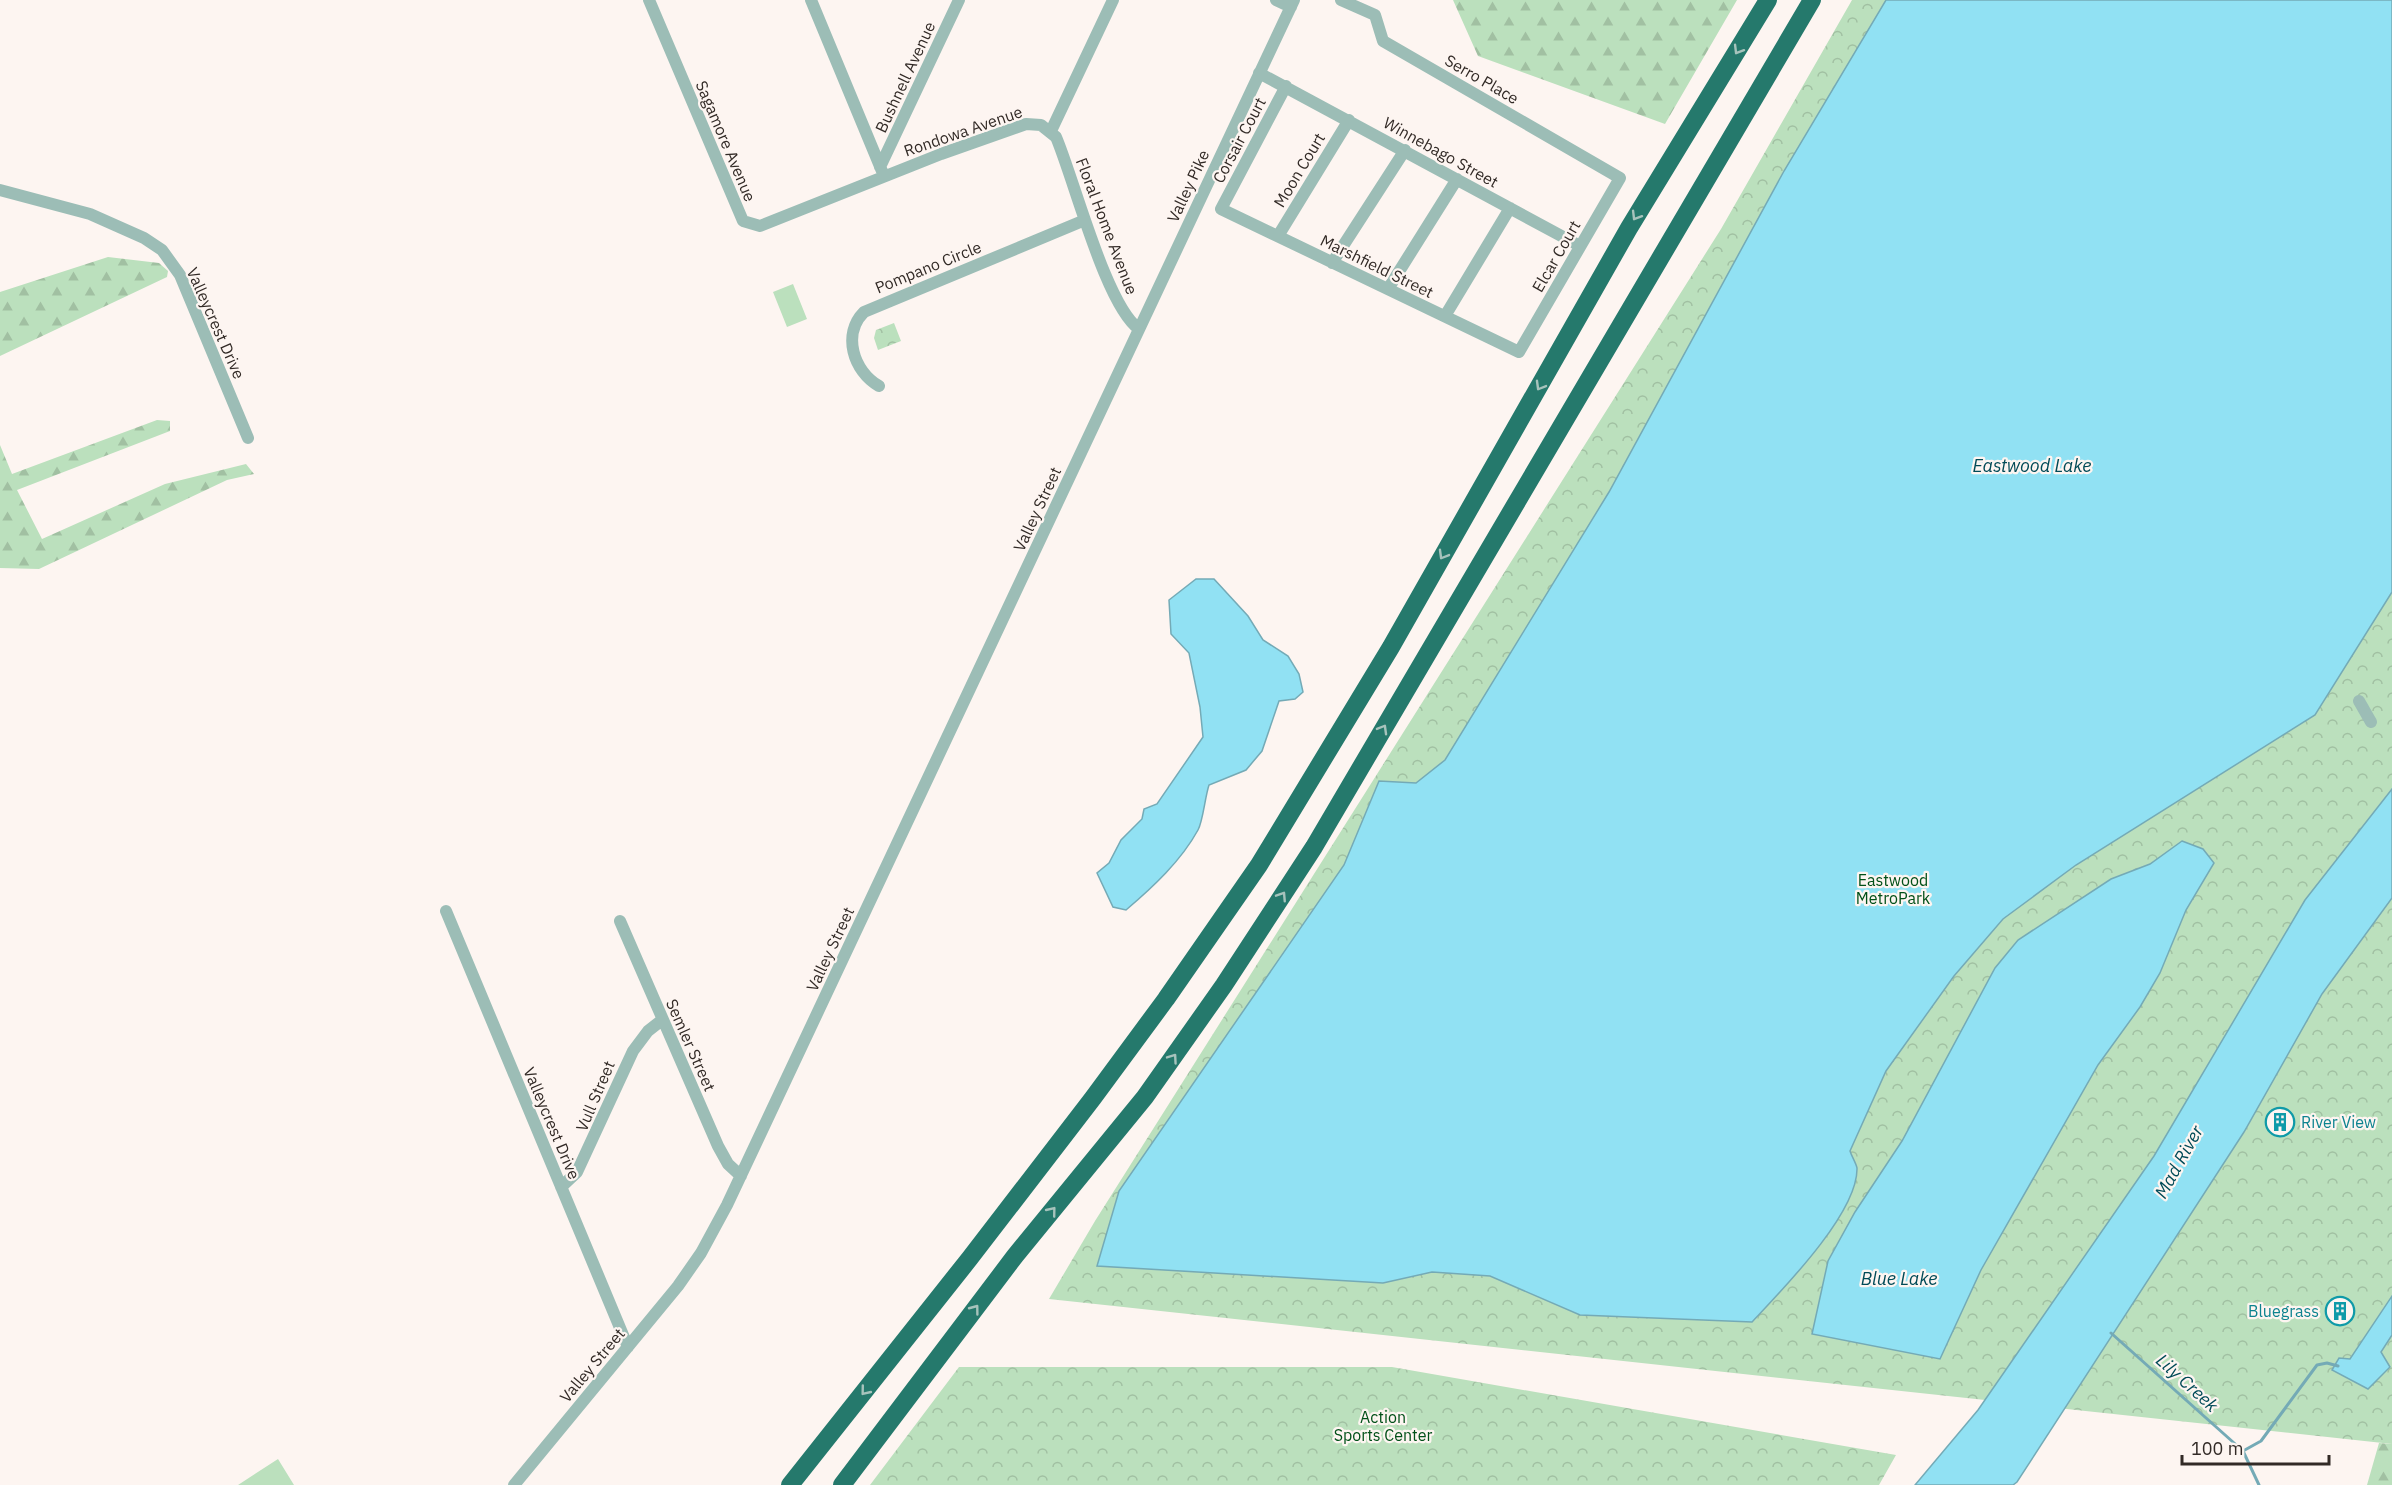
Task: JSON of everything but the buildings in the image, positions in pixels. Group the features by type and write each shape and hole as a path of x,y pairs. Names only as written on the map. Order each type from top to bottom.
{"highway":[{"path":"790,1485 1093,1098 1166,999 1259,865 1391,647 1629,228 1768,0"},
{"path":"842,1485 1015,1256 1145,1097 1224,985 1314,847 1812,0"}],"street":[{"name":"Sagamore Avenue","path":"649,0 743,221 760,226 882,172"},
{"path":"811,0 882,172"},
{"name":"Bushnell Avenue","path":"882,172 958,0"},
{"path":"1051,131 1113,0"},
{"path":"1276,0 1293,4"},
{"name":"Serro Place","path":"1341,0 1375,15 1383,41 1620,177"},
{"name":"Valley Pike","path":"1112,386 1293,4"},
{"name":"Winnebago Street","path":"1259,73 1581,246"},
{"name":"Corsair Court","path":"1221,209 1286,86"},
{"name":"Moon Court","path":"1278,236 1349,120"},
{"name":"Rondowa Avenue","path":"882,172 1026,124 1041,125 1051,131"},
{"name":"Floral Home Avenue","path":"1051,131 1060,146 1085,220 1126,317 1139,329"},
{"path":"1332,263 1404,150"},
{"name":"Elcar Court","path":"1520,352 1620,177"},
{"path":"1388,289 1457,179"},
{"name":"Valleycrest Drive","path":"0,190 90,214 144,238 162,250 180,275 248,438"},
{"path":"1445,316 1510,208"},
{"name":"Marshfield Street","path":"1221,209 1520,352"},
{"name":"Pompano Circle","path":"879,386 865,375 854,353 852,332 864,312 1085,220"},
{"name":"Valley Street","path":"514,1485 687,1274 741,1176 1112,386"},
{"path":"2359,701 2371,722"},
{"name":"Valleycrest Drive","path":"446,911 628,1347"},
{"name":"Semler Street","path":"620,921 718,1146 728,1164 741,1176"},
{"name":"Vull Street","path":"561,1187 577,1172 633,1051 648,1031 662,1020"}],"green space":[{"path":"1453,0 1737,0 1665,124 1478,56"},
{"name":"Eastwood Lake","path":"1852,0 2392,0 2392,1444 1049,1299 1095,1221 1721,229"},
{"path":"108,257 159,263 168,271 167,277 0,356 0,292"},
{"path":"793,284 807,319 787,327 773,292"},
{"path":"894,323 901,341 878,350 874,338 876,330"},
{"path":"157,420 170,421 170,431 17,490 42,539 165,484 246,464 254,474 227,480 39,569 0,568 0,445 12,474"},
{"name":"Action Sports Center","path":"959,1367 1392,1367 1896,1455 1879,1485 870,1485"},
{"path":"2379,1443 2392,1444 2392,1485 2367,1485"},
{"path":"278,1459 294,1485 238,1485"}],"water":[{"name":"Eastwood Lake","path":"1886,0 2392,0 2392,592 2315,715 2076,865 2003,919 1954,976 1886,1071 1850,1151 1857,1168 1854,1186 1845,1207 1816,1250 1752,1322 1580,1315 1490,1276 1432,1272 1383,1283 1097,1266 1119,1191 1344,865 1379,781 1416,783 1445,760 1609,492 1784,171"},
{"path":"1196,579 1214,579 1248,616 1263,640 1288,656 1299,674 1303,692 1295,699 1279,701 1262,751 1246,770 1209,785 1198,830 1175,863 1126,910 1113,907 1097,873 1109,863 1121,840 1142,819 1144,809 1157,804 1203,737 1200,707 1189,653 1171,634 1169,600"},
{"name":"Mad River","path":"2392,789 2392,898 2322,994 2244,1132 2017,1482 2013,1485 1915,1485 1978,1410 2154,1156 2305,900"},
{"name":"Blue Lake","path":"2182,841 2203,849 2214,863 2186,910 2160,973 2140,1007 2098,1065 1981,1270 1940,1359 1812,1334 1828,1261 1855,1212 1902,1141 1995,968 2018,940 2111,879 2150,864"},
{"path":"2392,1296 2392,1335 2381,1352 2390,1367 2368,1389 2332,1370 2339,1358 2350,1359"}],"waterway":[{"name":"Lily Creek","path":"2111,1333 2243,1451 2259,1485"},
{"path":"2243,1451 2261,1441 2317,1365 2327,1363 2338,1366"}],"place":[{"name":"River View","path":"2280,1122"},
{"name":"Bluegrass","path":"2340,1311"}],"park label":[{"name":"Eastwood MetroPark","path":"1893,889"}]}
